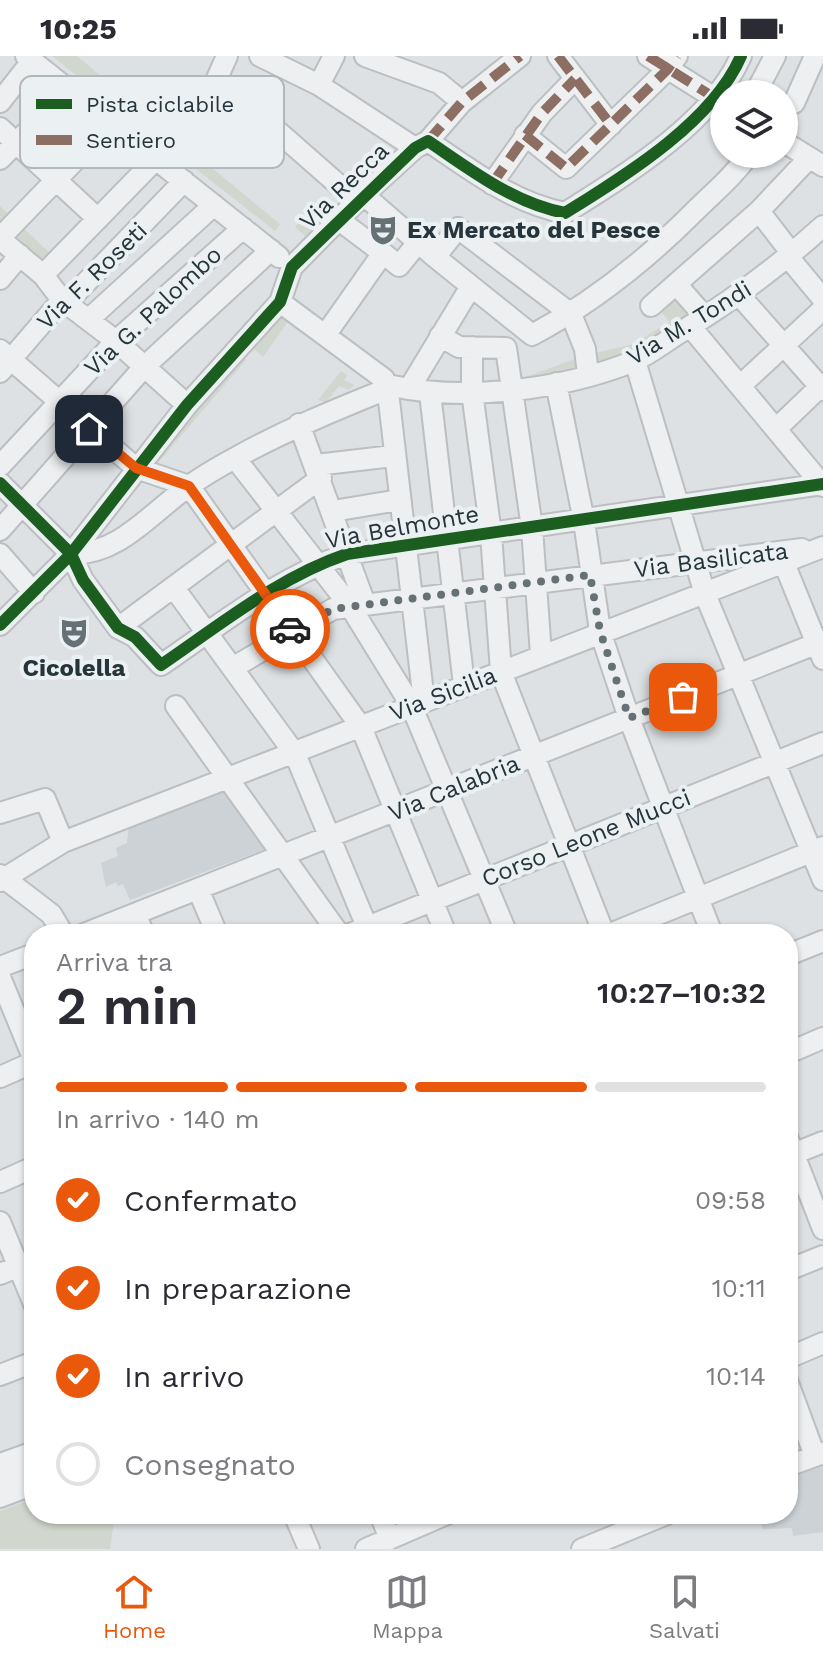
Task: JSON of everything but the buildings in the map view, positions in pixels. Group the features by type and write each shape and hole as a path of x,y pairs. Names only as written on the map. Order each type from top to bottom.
{"street":[{"path":"218,76 227,56"},
{"path":"260,56 319,85 536,208 565,213 618,180 710,108"},
{"path":"319,85 334,56"},
{"path":"365,56 439,83 462,102"},
{"name":"Via Recca","path":"292,267 361,198 422,145 462,102 520,56"},
{"path":"558,56 611,125"},
{"path":"648,56 672,63 710,94"},
{"path":"729,80 741,56"},
{"path":"762,80 775,56"},
{"path":"798,94 815,56"},
{"path":"0,102 29,58 52,76"},
{"path":"525,135 566,168 672,63"},
{"path":"492,184 525,135 575,79"},
{"path":"0,128 18,141 0,159"},
{"path":"284,136 361,198 420,240 470,288 532,335 571,314 673,236 731,180 739,168"},
{"path":"651,306 816,162 798,151"},
{"path":"44,168 98,219"},
{"path":"68,168 0,239 43,275 62,300 116,341 187,405"},
{"path":"43,275 147,168"},
{"path":"0,625 71,554 187,405 280,302 292,267 167,168"},
{"name":"Via F. Roseti","path":"4,360 62,300 73,296 184,181"},
{"path":"89,319 214,205"},
{"path":"759,211 823,299"},
{"path":"339,220 399,266 420,240"},
{"name":"Via M. Tondi","path":"391,387 430,393 514,389 556,383 635,361 740,296 823,226"},
{"name":"Via G. Palombo","path":"0,466 116,341 243,228"},
{"path":"435,257 458,228 571,314 585,349 588,374"},
{"path":"0,530 144,367 271,250"},
{"path":"326,334 383,253"},
{"path":"0,279 20,255"},
{"path":"676,284 740,386 823,485"},
{"path":"71,554 93,554 140,527 189,486 235,458 299,424 391,387 440,336 470,288"},
{"path":"740,296 822,387 776,429"},
{"path":"280,302 326,334 391,387 393,456 412,598 418,704"},
{"path":"740,386 823,309"},
{"path":"440,336 459,347 506,348 532,528 541,655"},
{"path":"472,347 472,392 491,534 501,672 600,924"},
{"path":"4,360 136,468 189,486 361,727 442,924"},
{"path":"635,361 705,594 738,675 818,849 823,880"},
{"path":"556,383 584,521 600,631 629,718 708,924"},
{"path":"430,393 464,685"},
{"path":"299,424 347,554 357,605"},
{"path":"118,628 277,511 318,472 393,456"},
{"path":"235,458 317,564 357,605 418,704 447,788 503,924"},
{"name":"Via Belmonte","path":"0,483 71,554 83,580 118,628 135,637 161,665 267,592 317,564 347,554 823,485"},
{"path":"333,511 399,500"},
{"name":"Via Basilicata","path":"234,667 333,609 823,547"},
{"name":"Via Sicilia","path":"1,878 63,842 823,547"},
{"path":"0,554 34,593"},
{"path":"784,563 821,648"},
{"path":"174,588 295,754 330,837 359,924"},
{"name":"Via Calabria","path":"110,924 738,675 821,648"},
{"path":"176,706 226,781 332,924"},
{"name":"Corso Leone Mucci","path":"380,924 483,878 823,743"},
{"path":"0,813 45,799 63,842"},
{"path":"634,924 818,849"},
{"path":"1,878 51,914 57,924"},
{"path":"198,889 213,924"},
{"path":"135,914 140,924"},
{"path":"798,951 823,941"},
{"path":"0,967 24,958"},
{"path":"0,977 24,1036"},
{"path":"798,1049 823,1038"},
{"path":"0,1077 24,1066"},
{"path":"798,1148 823,1142"},
{"path":"798,1169 823,1229"},
{"path":"0,1182 24,1171"},
{"path":"0,1222 17,1267"},
{"path":"798,1266 823,1256"},
{"path":"798,1354 823,1343"},
{"path":"0,1375 24,1366"},
{"path":"798,1406 819,1454 798,1462"},
{"path":"1,1464 24,1456"},
{"path":"1,1464 24,1467"},
{"path":"0,1497 24,1488"},
{"path":"284,1524 294,1549"},
{"path":"298,1524 309,1549"},
{"path":"384,1524 390,1539"},
{"path":"366,1549 424,1524"},
{"path":"582,1549 643,1524"}],"shaded area":[{"path":"52,56 77,56 101,76 77,76"},
{"path":"195,168 212,168 280,224 275,231"},
{"path":"0,206 51,254 42,266 0,230"},
{"path":"310,210 321,219 305,236 295,227"},
{"path":"677,293 694,316 633,353 596,362 595,353 633,344 669,322 659,308"},
{"path":"284,315 290,319 263,357 254,349 267,334 263,331 274,319 278,322"},
{"path":"241,356 246,360 156,465 148,463"},
{"path":"580,357 581,370 523,383 523,378"},
{"path":"341,371 347,375 344,380 354,385 349,390 339,386 326,402 318,400"},
{"path":"226,785 269,848 130,900 123,884 118,886 116,882 106,887 101,863 118,856 116,848 127,843 129,822"},
{"path":"823,1462 823,1532 793,1536 792,1528 763,1529 761,1524 798,1524 798,1471"},
{"path":"24,1502 24,1524 114,1524 110,1549 0,1549 0,1511"}],"marked path":[{"path":"428,141 462,102 520,56"},
{"path":"558,56 611,125"},
{"path":"648,56 710,95"},
{"path":"525,135 566,168 667,70 677,56"},
{"path":"492,184 542,113 575,79"}],"cycle path":[{"path":"0,625 71,554 187,405 280,302 292,267 415,148 428,141 510,193 565,213 639,165 688,125 710,104 741,56"},
{"path":"0,483 71,554 83,580 118,628 135,637 161,665 274,588 347,554 823,484"}],"way so far":[{"path":"290,629 292,631 333,609 590,575 600,631 629,718 683,697"}],"place":[{"name":"Ex Mercato del Pesce","path":"383,230"},
{"name":"Cicolella","path":"74,633"}],"route":[{"path":"89,429 136,468 189,486 267,592 290,629"}]}
